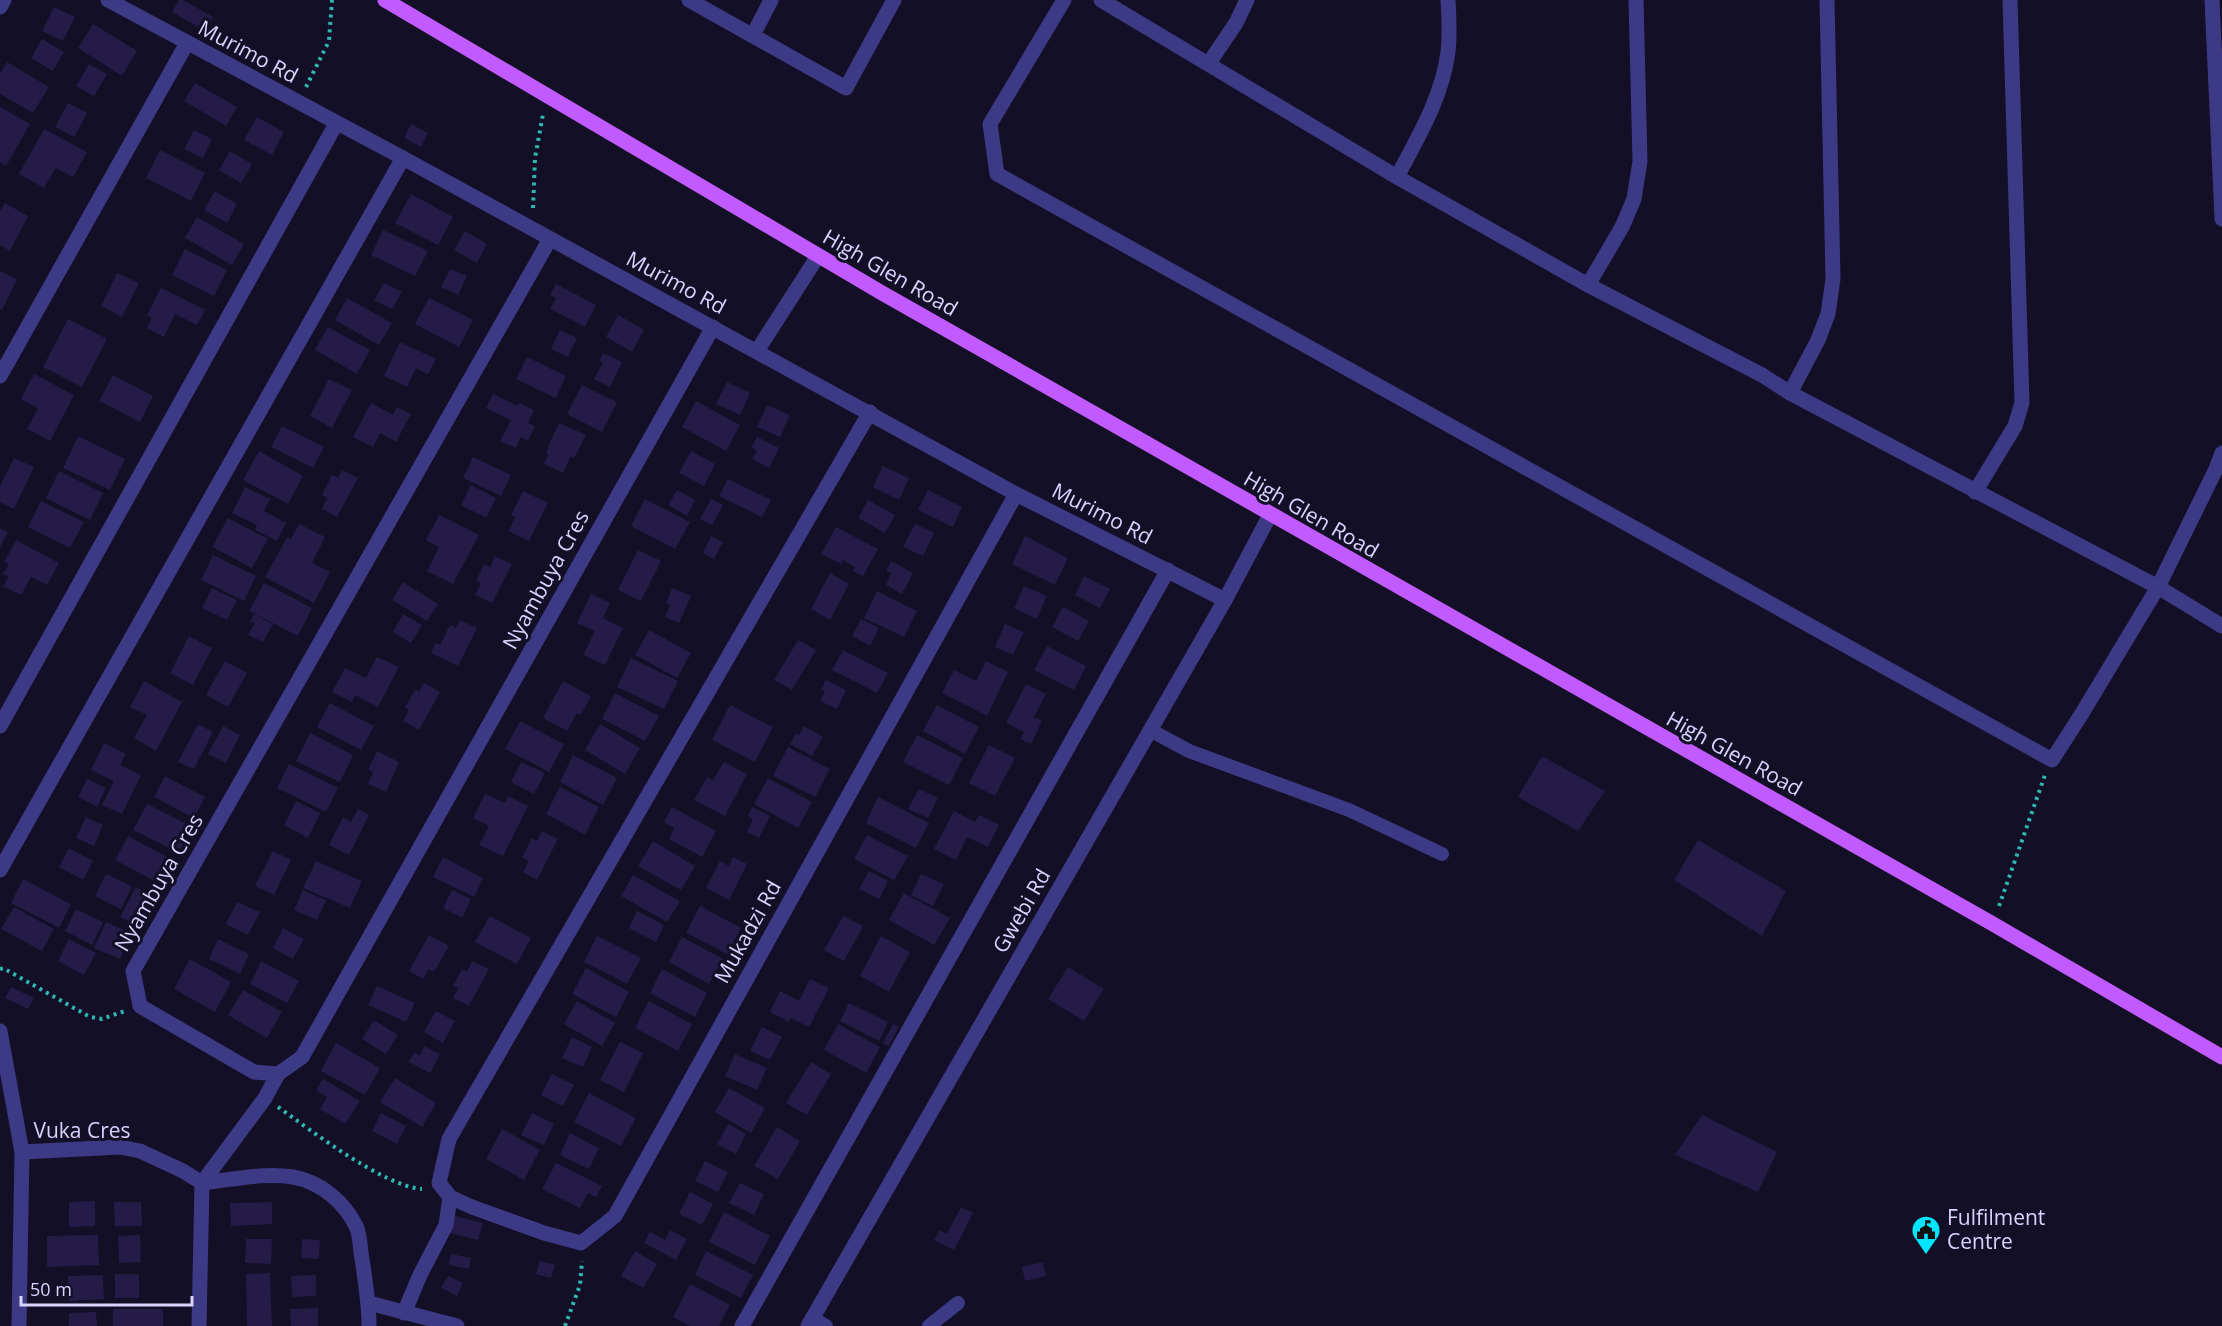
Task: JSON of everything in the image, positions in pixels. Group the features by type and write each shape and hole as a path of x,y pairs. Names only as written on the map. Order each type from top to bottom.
{"main road":[{"name":"High Glen Road","path":"385,0 818,256 1269,515 1993,924 2222,1057"}],"street":[{"path":"0,7 4,0"},
{"name":"Murimo Rd","path":"108,0 870,412 1016,494 1225,600"},
{"path":"689,0 846,88 894,0"},
{"path":"753,35 771,0"},
{"path":"1064,0 990,124 997,174 2052,760 2158,587 2222,453"},
{"path":"1101,0 1397,177 1588,285 1762,375 1790,393 2158,587 2222,626"},
{"path":"1209,63 1236,23 1247,0"},
{"path":"1397,177 1436,101 1443,81 1448,50 1448,0"},
{"path":"1588,285 1622,227 1634,199 1640,161 1636,0"},
{"path":"1790,393 1818,340 1828,314 1833,279 1827,0"},
{"path":"1975,492 2015,426 2022,403 2010,0"},
{"path":"2212,0 2222,219"},
{"path":"0,376 187,43"},
{"path":"0,726 336,124"},
{"path":"0,870 403,158"},
{"name":"Nyambuya Cres","path":"140,1006 133,971 550,239"},
{"path":"757,351 818,256"},
{"name":"Nyambuya Cres","path":"278,1074 302,1057 713,327"},
{"path":"580,1243 544,1233 450,1197 439,1183 449,1139 870,412"},
{"name":"Mukadzi Rd","path":"580,1243 615,1216 1016,494"},
{"name":"Gwebi Rd","path":"810,1322 1225,600 1269,515"},
{"path":"742,1326 1168,570"},
{"path":"140,1006 254,1072 278,1074 265,1098 202,1183 199,1326"},
{"path":"0,1031 22,1152"},
{"name":"Vuka Cres","path":"19,1326 22,1152 120,1147 140,1151 183,1171 202,1183"},
{"path":"202,1183 277,1176 294,1177 329,1192 344,1207 357,1228 369,1303 369,1326"},
{"path":"405,1313 420,1275 446,1225 450,1197"},
{"path":"369,1303 457,1326"}],"lane":[{"path":"1150,730 1189,751 1349,810 1442,854"},
{"path":"929,1326 958,1303"},
{"path":"810,1322 826,1326"}],"path":[{"path":"298,103 329,41 332,0"},
{"path":"532,229 535,158 547,96"},
{"path":"1993,924 2037,791 2052,760"},
{"path":"0,969 90,1017 102,1019 140,1006"},
{"path":"265,1098 334,1147 397,1182 420,1190 439,1183"},
{"path":"565,1326 580,1285 583,1262 580,1243"}],"building":[{"path":"179,0 213,17 205,31 172,12"},
{"path":"54,7 75,17 63,41 42,31"},
{"path":"93,24 137,51 122,76 78,48"},
{"path":"42,39 64,52 53,71 31,58"},
{"path":"7,62 49,87 33,113 0,94 0,74"},
{"path":"89,64 107,74 94,96 76,86"},
{"path":"195,83 237,107 226,126 184,101"},
{"path":"68,103 87,113 74,137 55,127"},
{"path":"0,107 30,124 6,166 0,162"},
{"path":"257,117 284,132 272,155 244,140"},
{"path":"411,124 428,133 421,147 404,138"},
{"path":"44,129 87,152 73,177 56,168 44,188 19,174"},
{"path":"194,130 212,139 203,158 184,149"},
{"path":"160,150 205,173 191,201 146,178"},
{"path":"230,151 252,164 241,183 219,170"},
{"path":"215,191 237,204 227,223 204,210"},
{"path":"411,194 453,217 438,245 395,223"},
{"path":"5,203 28,216 10,251 0,245 0,211"},
{"path":"197,217 244,244 232,265 185,238"},
{"path":"383,230 428,251 415,276 371,255"},
{"path":"465,231 487,244 477,263 454,250"},
{"path":"185,249 227,270 214,296 172,275"},
{"path":"450,269 467,276 458,295 441,287"},
{"path":"0,271 17,279 2,310 0,309"},
{"path":"117,273 139,283 122,317 101,306"},
{"path":"384,283 402,292 392,309 374,300"},
{"path":"556,284 596,305 585,327 550,309 556,298 550,295"},
{"path":"161,288 205,310 197,325 175,314 164,337 147,328 152,318 147,315"},
{"path":"347,298 392,323 379,345 335,320"},
{"path":"429,298 473,320 459,347 415,324"},
{"path":"618,315 644,330 632,352 606,337"},
{"path":"68,319 107,339 82,387 43,367"},
{"path":"328,327 370,350 357,374 315,350"},
{"path":"560,330 577,338 568,357 551,349"},
{"path":"400,342 436,359 428,374 416,368 407,387 384,376"},
{"path":"603,353 622,362 610,387 594,379 603,363 599,361"},
{"path":"527,357 566,376 556,398 516,379"},
{"path":"34,374 74,395 50,441 27,429 38,408 21,399"},
{"path":"113,375 153,396 140,422 99,401"},
{"path":"329,379 352,390 332,428 310,416"},
{"path":"727,382 750,393 740,415 716,404"},
{"path":"582,385 617,402 602,432 567,414"},
{"path":"493,394 518,406 519,403 534,410 528,423 535,426 528,441 521,437 516,448 500,441 511,420 486,408"},
{"path":"696,401 740,425 726,451 682,427"},
{"path":"371,403 393,415 397,407 411,414 396,442 380,433 373,447 353,437"},
{"path":"767,405 790,415 780,437 757,427"},
{"path":"559,423 586,435 574,458 571,456 563,473 544,464 550,442"},
{"path":"282,426 324,447 313,468 271,447"},
{"path":"78,436 125,459 110,490 63,468"},
{"path":"757,437 779,448 769,468 752,459 757,451 751,447"},
{"path":"259,451 303,476 288,504 243,480"},
{"path":"691,451 715,464 704,486 679,473"},
{"path":"473,457 511,475 501,496 463,478"},
{"path":"14,458 34,467 14,509 0,502 0,486"},
{"path":"883,466 909,478 899,500 873,487"},
{"path":"342,470 358,478 337,517 322,509 327,498 322,495 332,475 338,478"},
{"path":"59,471 103,493 90,520 46,498"},
{"path":"728,479 771,500 762,517 719,496"},
{"path":"471,485 496,498 486,518 461,505"},
{"path":"245,487 270,499 264,511 286,523 277,541 255,530 257,525 232,513"},
{"path":"677,490 695,500 687,516 668,505"},
{"path":"928,490 962,507 953,527 918,510"},
{"path":"523,491 548,503 529,541 508,531 516,517 511,515"},
{"path":"645,499 690,522 675,549 631,526"},
{"path":"711,499 723,505 712,525 700,519"},
{"path":"868,500 895,515 885,533 858,518"},
{"path":"41,501 84,522 70,548 28,527"},
{"path":"439,515 479,535 453,584 427,571 439,547 426,540"},
{"path":"228,518 268,539 252,568 212,547"},
{"path":"299,524 325,537 312,563 330,572 314,603 265,577 287,537 291,539"},
{"path":"915,524 934,533 923,556 903,547"},
{"path":"836,527 878,549 863,576 853,571 855,567 843,560 841,564 821,554"},
{"path":"0,528 8,532 0,547"},
{"path":"711,536 723,542 714,559 703,553"},
{"path":"1025,536 1068,558 1055,585 1012,564"},
{"path":"16,540 59,563 47,585 31,577 21,595 3,586 9,577 3,574 9,564 4,562"},
{"path":"638,550 661,561 641,601 618,590"},
{"path":"213,555 256,576 244,601 201,580"},
{"path":"495,556 512,564 492,603 475,595 481,583 476,581 484,564 490,567"},
{"path":"891,561 913,573 902,594 886,585 891,573 886,571"},
{"path":"830,573 849,584 830,620 811,609"},
{"path":"1084,576 1110,589 1100,608 1075,595"},
{"path":"403,582 438,604 427,621 392,600"},
{"path":"264,583 312,608 298,636 249,611"},
{"path":"1024,586 1047,596 1037,619 1014,608"},
{"path":"212,588 237,600 227,620 202,608"},
{"path":"672,588 691,596 679,623 665,617 670,605 666,603"},
{"path":"877,591 917,611 904,637 864,618"},
{"path":"591,594 610,603 603,618 623,628 605,665 583,655 595,631 577,623"},
{"path":"1063,607 1089,621 1078,641 1052,627"},
{"path":"254,614 273,624 263,642 248,635 255,623 250,622"},
{"path":"403,614 422,625 411,643 393,632"},
{"path":"861,619 879,628 870,646 852,636"},
{"path":"460,620 477,628 458,666 431,653 436,643 440,645 450,625 456,628"},
{"path":"1005,624 1024,632 1013,655 995,647"},
{"path":"649,630 691,653 677,678 635,655"},
{"path":"189,636 212,648 193,685 170,673"},
{"path":"798,640 816,650 792,690 774,680"},
{"path":"1047,646 1086,666 1074,690 1034,670"},
{"path":"843,650 888,673 877,693 832,670"},
{"path":"377,657 399,667 378,707 355,695 352,702 332,692 345,668 366,678"},
{"path":"631,658 678,681 664,709 617,687"},
{"path":"225,661 247,673 228,707 206,695"},
{"path":"986,661 1008,672 987,716 942,693 954,670 976,681"},
{"path":"826,680 846,690 837,709 820,701 825,691 821,689"},
{"path":"144,681 182,702 156,751 134,738 147,715 130,707"},
{"path":"563,681 591,696 581,715 577,713 567,731 543,718"},
{"path":"424,683 440,692 419,730 403,721 409,710 405,707 415,690 419,692"},
{"path":"1026,684 1046,694 1034,717 1042,721 1031,744 1020,739 1024,732 1006,723"},
{"path":"615,693 659,716 645,741 602,719"},
{"path":"330,703 374,726 361,750 317,727"},
{"path":"730,705 773,727 755,762 712,740"},
{"path":"937,705 979,727 965,754 923,731"},
{"path":"520,721 564,744 549,772 505,749"},
{"path":"198,724 213,732 194,769 178,762"},
{"path":"600,724 640,748 625,774 585,750"},
{"path":"223,726 240,735 226,763 208,754"},
{"path":"804,726 823,737 812,756 790,744 796,733 799,735"},
{"path":"310,733 353,755 340,782 296,761"},
{"path":"917,735 963,758 949,785 903,762"},
{"path":"104,743 126,754 120,765 141,775 122,814 102,805 114,781 91,770"},
{"path":"989,745 1015,758 995,796 969,783"},
{"path":"788,747 830,769 815,797 773,776"},
{"path":"377,751 399,762 386,792 368,784 373,772 368,770"},
{"path":"573,755 617,778 603,805 560,782"},
{"path":"1542,756 1605,791 1578,831 1518,797"},
{"path":"521,762 545,773 534,794 511,782"},
{"path":"724,762 747,774 725,816 694,800 707,777 713,780"},
{"path":"289,764 338,788 326,812 277,788"},
{"path":"165,776 205,797 194,818 154,797"},
{"path":"768,778 812,802 798,828 754,804"},
{"path":"87,779 106,788 97,807 78,797"},
{"path":"560,787 599,807 585,835 546,814"},
{"path":"919,789 938,798 928,818 908,809"},
{"path":"485,794 505,803 508,796 528,806 503,856 479,845 489,826 473,818"},
{"path":"878,797 929,823 916,848 866,823"},
{"path":"296,801 320,813 308,838 284,825"},
{"path":"147,804 193,827 179,853 133,830"},
{"path":"672,807 716,831 702,857 669,839 674,828 664,822"},
{"path":"752,807 770,816 759,838 747,832 753,819 748,816"},
{"path":"358,809 369,815 349,855 329,845 343,817 351,822"},
{"path":"954,811 975,822 979,815 999,825 988,847 967,837 956,860 934,849"},
{"path":"86,817 103,825 94,846 76,838"},
{"path":"542,831 558,839 537,880 523,872 529,861 522,857 532,838 537,841"},
{"path":"867,835 908,856 894,880 854,859"},
{"path":"128,836 171,859 158,883 115,860"},
{"path":"1698,840 1786,891 1762,936 1674,880"},
{"path":"653,841 695,866 681,890 638,866"},
{"path":"69,848 93,861 83,880 59,867"},
{"path":"273,851 291,860 274,895 255,886"},
{"path":"443,857 483,878 474,897 433,877"},
{"path":"733,857 747,864 729,900 706,888 720,861 729,866"},
{"path":"316,861 362,881 350,908 303,888"},
{"path":"869,871 888,881 879,899 859,889"},
{"path":"106,874 132,886 121,909 95,896"},
{"path":"921,874 944,884 933,906 911,895"},
{"path":"633,875 680,901 667,922 621,896"},
{"path":"23,879 71,904 59,928 11,903"},
{"path":"136,887 155,897 139,927 120,917"},
{"path":"303,890 326,900 317,920 294,910"},
{"path":"452,890 471,899 462,918 443,908"},
{"path":"904,893 950,918 934,945 889,920"},
{"path":"237,902 260,912 248,935 226,924"},
{"path":"700,906 741,928 727,954 686,933"},
{"path":"14,907 54,929 42,951 1,929"},
{"path":"76,909 103,922 92,945 65,931"},
{"path":"637,911 664,925 656,942 629,928"},
{"path":"490,916 531,938 517,964 475,942"},
{"path":"843,916 863,926 844,961 824,950"},
{"path":"106,922 131,933 120,959 94,948"},
{"path":"283,928 304,939 293,959 273,948"},
{"path":"429,935 449,946 434,972 428,969 423,979 409,971"},
{"path":"597,936 641,958 627,984 584,962"},
{"path":"881,936 910,952 889,992 860,976"},
{"path":"682,937 723,959 709,984 669,962"},
{"path":"69,939 96,953 84,975 58,961"},
{"path":"218,939 249,954 240,974 209,959"},
{"path":"190,959 231,982 215,1012 174,989"},
{"path":"261,961 299,981 287,1003 250,984"},
{"path":"472,961 489,969 469,1006 453,998 458,988 453,986 462,969 467,972"},
{"path":"1068,967 1104,989 1084,1021 1048,999"},
{"path":"586,968 629,992 616,1017 572,994"},
{"path":"662,969 707,993 695,1017 650,993"},
{"path":"810,979 829,988 809,1027 791,1018 789,1022 770,1012 780,991 799,1001"},
{"path":"377,986 415,1003 406,1022 368,1005"},
{"path":"11,987 34,998 28,1009 5,998"},
{"path":"243,990 282,1012 267,1038 228,1015"},
{"path":"577,1001 615,1023 602,1046 564,1024"},
{"path":"649,1001 692,1024 678,1051 635,1028"},
{"path":"849,1003 888,1022 879,1041 840,1021"},
{"path":"436,1011 455,1021 443,1043 424,1032"},
{"path":"374,1020 398,1035 386,1054 362,1039"},
{"path":"838,1024 880,1047 866,1073 824,1050"},
{"path":"893,1024 899,1027 889,1046 883,1043"},
{"path":"762,1027 782,1037 770,1060 750,1051"},
{"path":"572,1037 592,1047 583,1067 562,1058"},
{"path":"620,1042 643,1053 624,1092 600,1080"},
{"path":"336,1043 380,1068 365,1095 321,1071"},
{"path":"424,1046 440,1054 430,1073 409,1062 414,1052 420,1056"},
{"path":"735,1054 767,1068 757,1090 725,1076"},
{"path":"811,1062 831,1074 807,1115 786,1103"},
{"path":"552,1074 574,1085 563,1106 541,1095"},
{"path":"395,1078 436,1103 422,1127 380,1102"},
{"path":"323,1079 360,1101 345,1124 320,1109 327,1097 316,1090"},
{"path":"729,1088 765,1108 751,1133 715,1112"},
{"path":"589,1093 636,1118 621,1146 574,1122"},
{"path":"381,1113 406,1126 397,1144 372,1131"},
{"path":"532,1113 554,1124 544,1145 521,1135"},
{"path":"1702,1115 1777,1152 1758,1192 1675,1155"},
{"path":"728,1124 746,1134 736,1154 717,1144"},
{"path":"777,1127 800,1141 778,1179 754,1166"},
{"path":"502,1129 540,1150 524,1180 486,1159"},
{"path":"570,1133 599,1148 589,1169 560,1155"},
{"path":"705,1161 728,1172 718,1192 695,1181"},
{"path":"556,1163 602,1186 596,1197 588,1193 580,1208 542,1189"},
{"path":"740,1183 764,1194 754,1215 729,1203"},
{"path":"690,1192 713,1204 702,1225 679,1214"},
{"path":"95,1201 95,1226 69,1227 69,1202"},
{"path":"114,1202 141,1202 142,1226 115,1226"},
{"path":"272,1202 272,1224 231,1226 230,1203"},
{"path":"961,1207 973,1213 954,1250 934,1240 940,1230 947,1234"},
{"path":"724,1212 770,1236 755,1265 709,1242"},
{"path":"455,1216 483,1223 478,1240 450,1233"},
{"path":"670,1230 687,1239 676,1260 644,1243 650,1232 665,1240"},
{"path":"98,1235 99,1265 47,1267 47,1236"},
{"path":"140,1235 141,1262 119,1263 118,1236"},
{"path":"246,1239 272,1239 271,1264 245,1263"},
{"path":"302,1239 320,1240 319,1259 301,1258"},
{"path":"635,1251 657,1264 643,1288 621,1276"},
{"path":"706,1251 753,1275 741,1298 695,1275"},
{"path":"451,1254 471,1258 469,1269 449,1265"},
{"path":"540,1261 555,1265 551,1278 536,1274"},
{"path":"1043,1262 1046,1276 1025,1281 1022,1267"},
{"path":"270,1273 272,1326 247,1326 246,1274"},
{"path":"115,1274 139,1274 139,1298 115,1298"},
{"path":"103,1275 104,1299 69,1301 68,1276"},
{"path":"316,1275 316,1296 292,1297 291,1276"},
{"path":"448,1276 463,1283 457,1296 441,1288"},
{"path":"690,1284 730,1305 719,1326 690,1326 673,1317"},
{"path":"318,1308 318,1326 291,1326 290,1309"},
{"path":"113,1309 163,1309 163,1326 113,1326"},
{"path":"96,1312 97,1326 69,1326 69,1313"}],"place":[{"name":"Fulfilment Centre","path":"1926,1256"}]}
